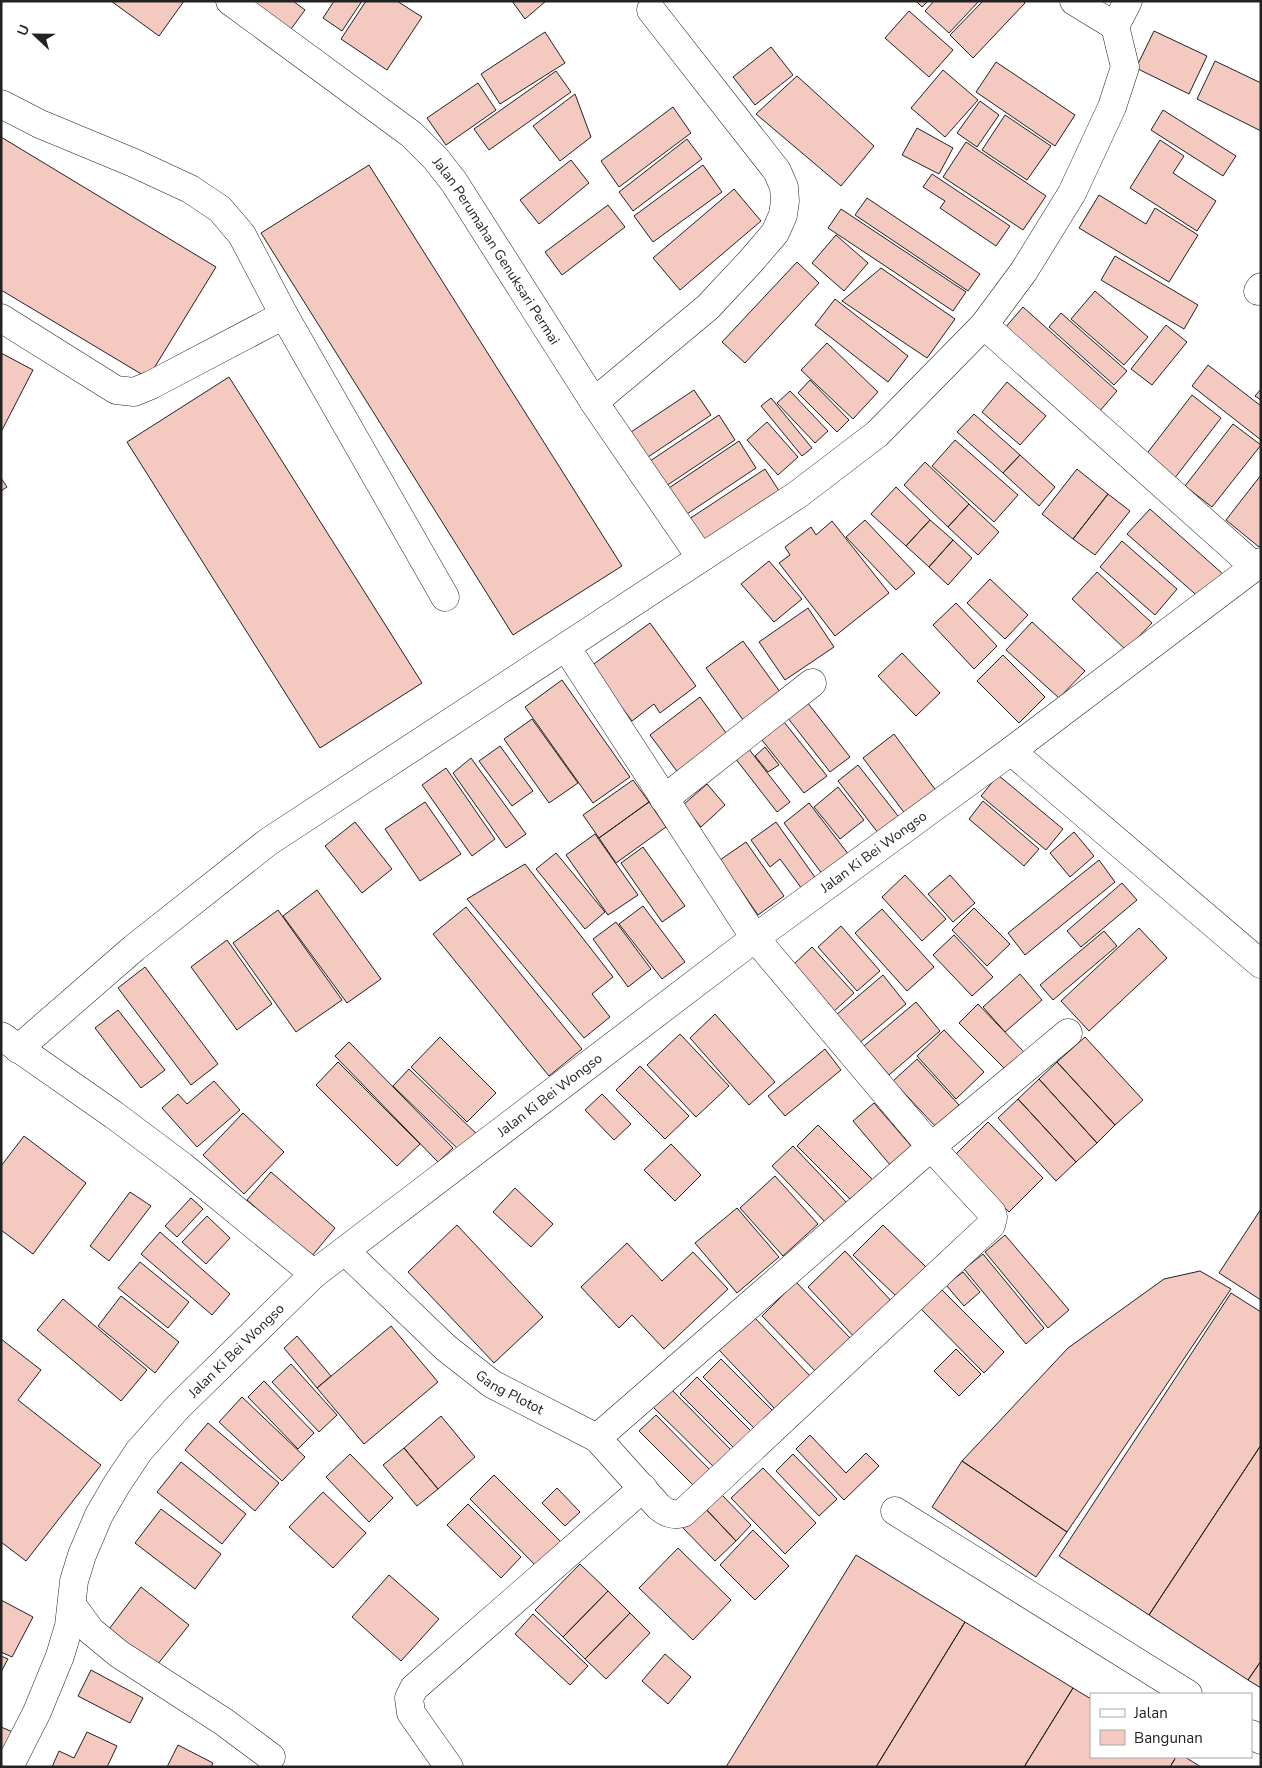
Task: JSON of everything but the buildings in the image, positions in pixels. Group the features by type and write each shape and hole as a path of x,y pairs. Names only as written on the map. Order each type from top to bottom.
{"street":[{"name":"Jalan Perumahan Genuksari Permai","path":"230,1 411,134 436,159 454,182 594,402 701,558"},
{"path":"1074,1 1115,26"},
{"path":"314,1274 182,1166 114,1115 9,1042 134,948 268,842 797,495 877,434 984,325 1024,271 1072,193 1112,107 1125,66 1115,26 1128,1"},
{"path":"594,402 708,307 752,261 775,233 783,215 784,187 777,172 651,10"},
{"path":"1,104 40,124 134,163 190,189 220,209 242,235 284,315 444,597"},
{"path":"1,318 116,390 134,392 151,385 284,315"},
{"path":"984,325 1258,565"},
{"name":"Jalan Ki Bei Wongso","path":"10,1767 37,1712 60,1656 69,1626 74,1581 82,1555 99,1515 116,1484 139,1451 178,1407 314,1274 755,938 1011,751 1258,565"},
{"path":"566,647 755,938 931,1147"},
{"path":"664,799 812,683"},
{"path":"1011,751 1261,964"},
{"path":"598,1438 931,1147 1068,1033"},
{"name":"Gang Plotot","path":"345,1251 446,1348 492,1384 598,1438 663,1511 676,1515 683,1513 991,1225 992,1213 931,1147"},
{"path":"449,1767 412,1713 409,1698 414,1688 643,1488"},
{"path":"895,1511 1186,1693"},
{"path":"72,1605 91,1631 119,1654 224,1722 271,1757"}]}
